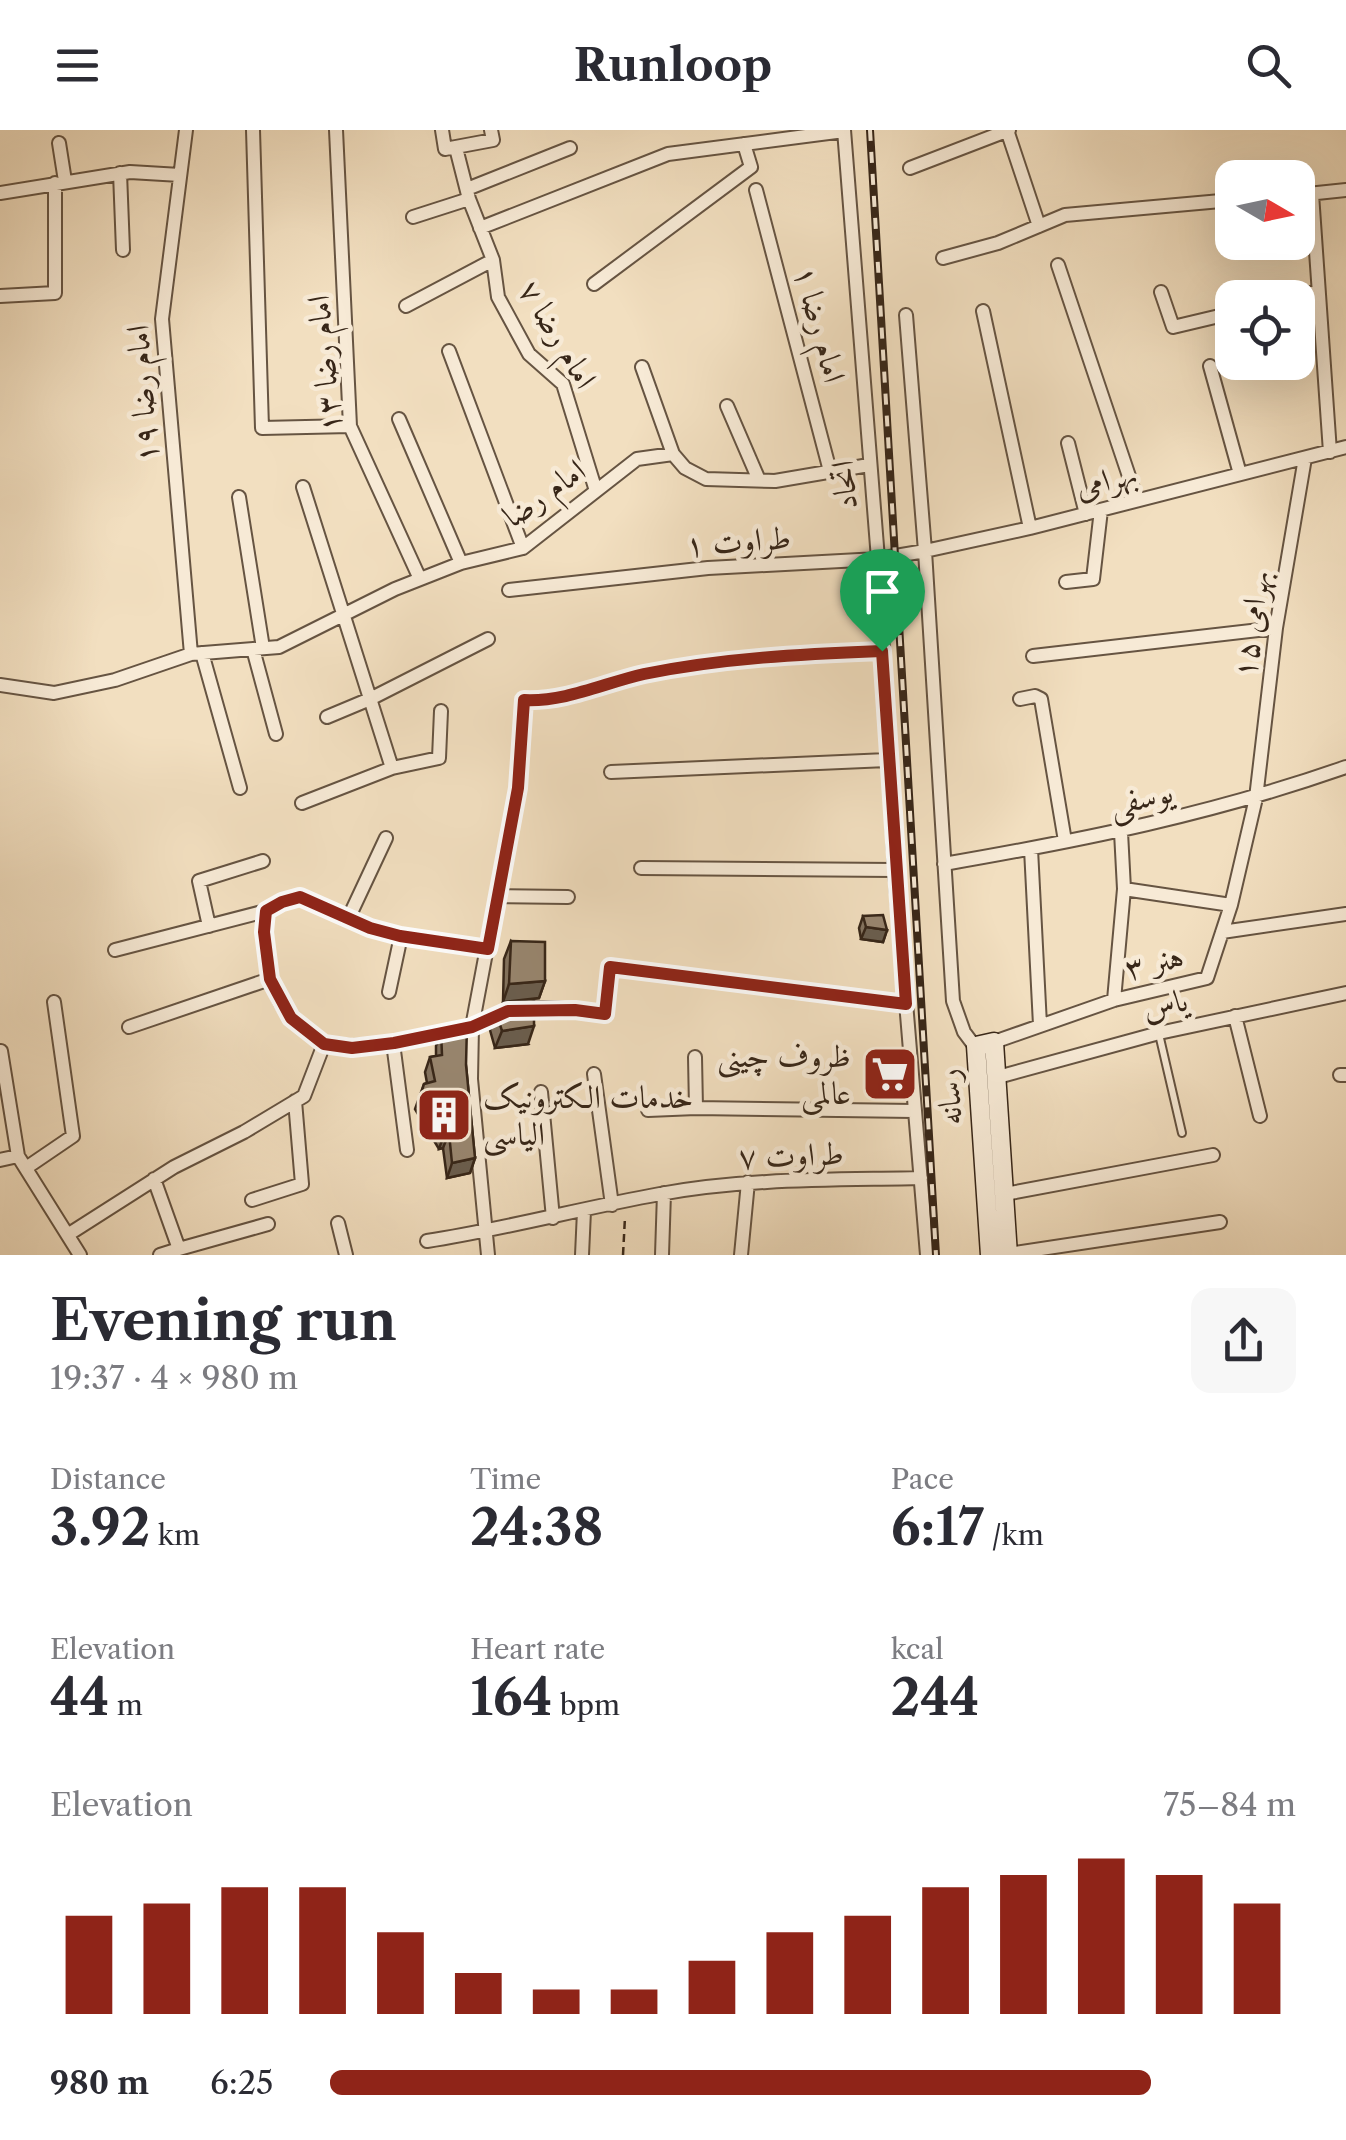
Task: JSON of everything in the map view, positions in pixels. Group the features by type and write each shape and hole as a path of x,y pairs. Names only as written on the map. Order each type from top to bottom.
{"street":[{"name":"امام رضا ۱۹","path":"186,130 162,319 197,653 240,788"},
{"path":"252,130 262,428 350,426"},
{"name":"امام رضا ۱۳","path":"336,130 350,426 420,579"},
{"name":"امام رضا ۷","path":"442,130 493,260 498,297 529,354 563,384 596,491"},
{"path":"480,228 668,154 844,130"},
{"name":"اتحاد","path":"844,130 878,558 895,870 927,1255"},
{"path":"910,168 1008,130 1039,226"},
{"path":"451,148 492,135"},
{"path":"0,296 55,293 59,142"},
{"path":"594,284 751,167 744,144"},
{"path":"413,217 570,148"},
{"path":"0,192 120,173 180,174"},
{"path":"120,173 123,250"},
{"name":"امام رضا ۱","path":"756,190 830,471"},
{"path":"1315,194 1346,190"},
{"path":"943,258 998,243 1065,216 1215,202"},
{"path":"406,306 493,260"},
{"path":"1314,260 1330,452"},
{"path":"1058,265 1137,500"},
{"path":"1161,292 1173,327 1215,317"},
{"path":"983,311 1030,528"},
{"path":"906,315 926,551 953,1001 964,1032 985,1045"},
{"path":"448,351 523,548"},
{"path":"1210,366 1240,474"},
{"path":"642,367 673,454 685,468 706,478 774,481 870,464"},
{"path":"727,406 759,480"},
{"path":"399,419 462,563"},
{"path":"1066,582 1093,579 1094,512 1068,442"},
{"name":"بهرامی","path":"878,558 1030,528 1346,448"},
{"name":"امام رضا","path":"0,685 54,693 115,680 197,653 279,647 420,579 462,563 523,548 637,459 673,454"},
{"name":"بهرامی ۱۵","path":"1256,798 1276,628 1305,458"},
{"path":"303,487 392,768"},
{"path":"239,497 258,649 276,734"},
{"name":"طراوت ۱","path":"508,590 601,578 878,558"},
{"path":"1033,656 1276,628"},
{"path":"327,717 488,640"},
{"path":"488,1255 470,1078 472,1027 518,788 524,700 542,701 700,664 754,657 882,651"},
{"path":"1020,698 1041,698 1065,840"},
{"path":"302,803 392,768 439,758 441,711"},
{"path":"611,772 887,760"},
{"name":"یوسفی","path":"944,864 1120,832 1256,798 1346,767"},
{"name":"هنر ۳","path":"985,1045 1114,1000 1207,978 1231,905 1256,798"},
{"path":"1114,1000 1124,890 1120,832"},
{"path":"349,918 386,838"},
{"path":"1031,849 1040,1025"},
{"path":"210,926 200,881 263,861"},
{"path":"641,868 895,870"},
{"path":"1124,890 1231,905"},
{"path":"497,896 568,897"},
{"path":"115,950 266,911 300,897 400,936 488,949"},
{"path":"266,911 264,932 270,979 291,1018 324,1044 352,1048 394,1043 472,1027 508,1011 560,1009 605,1014 610,967 906,1004"},
{"path":"1222,932 1346,914"},
{"path":"389,992 400,936"},
{"path":"129,1027 270,979"},
{"name":"یاس","path":"998,1077 1159,1032 1346,993"},
{"path":"0,1160 22,1162 73,1136 54,1002"},
{"path":"1235,1016 1260,1116"},
{"path":"394,1043 407,1150"},
{"path":"70,1234 154,1179 304,1096 324,1044"},
{"name":"رسانه","path":"985,1045 998,1077 1008,1255"},
{"name":"رسانه","path":"985,1045 990,1255"},
{"path":"1,1051 22,1162 80,1255"},
{"path":"695,1057 696,1108"},
{"path":"594,1074 619,1203"},
{"path":"540,1092 553,1218"},
{"path":"252,1200 302,1184 295,1102"},
{"path":"648,1110 914,1111"},
{"path":"1004,1194 1213,1155"},
{"name":"طراوت ۷","path":"427,1241 488,1232 664,1193 748,1182 921,1178"},
{"path":"154,1179 178,1249"},
{"path":"742,1255 748,1182"},
{"path":"662,1255 664,1193"},
{"path":"582,1255 584,1211"},
{"path":"1008,1255 1220,1222"},
{"path":"160,1255 268,1224"},
{"path":"338,1224 346,1255"}],"lane":[{"path":"1159,1032 1182,1133"}],"path":[{"path":"619,1203 623,1255"}],"building":[{"path":"883,915 887,930 866,927 863,916"},
{"path":"511,941 545,942 545,981 509,984"},
{"path":"534,1001 534,1026 502,1031 496,1012"},
{"path":"467,1025 466,1065 475,1158 452,1163 449,1133 444,1134 421,1094 424,1084 435,1081 430,1057 442,1055 441,1031"}],"railway":[{"path":"870,130 936,1255"}],"place":[{"name":"ظروف چینی عالمی","path":"890,1074"},
{"name":"خدمات الکترونیک الیاسی","path":"444,1115"}],"route":[{"path":"882,651 906,1004 610,967 605,1014 546,1009 508,1011 472,1027 352,1048 324,1044 291,1018 270,979 264,932 266,911 282,902 300,897 370,928 488,949 518,788 524,700 542,701 700,664 754,657 882,651"}]}
